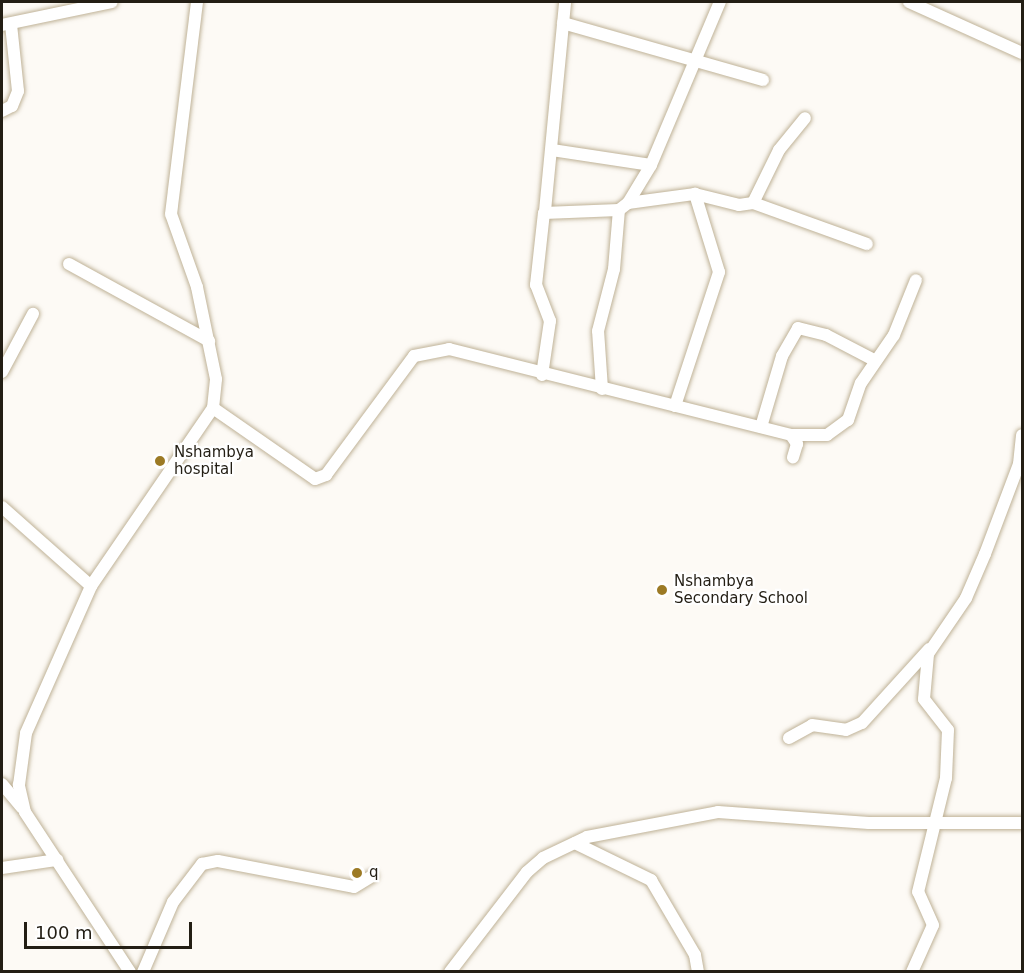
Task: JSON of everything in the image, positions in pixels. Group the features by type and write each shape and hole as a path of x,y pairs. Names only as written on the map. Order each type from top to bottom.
{"street":[{"path":"2,111 12,106 18,91 6,25 112,2"},
{"path":"25,812 19,785 26,733 91,586 213,408 216,379 209,341 194,277 171,214 197,2"},
{"path":"542,375 549,321 536,285 552,150 565,2"},
{"path":"602,389 598,331 614,268 623,207 651,165 693,60 720,2"},
{"path":"909,2 1023,53"},
{"path":"562,23 763,80"},
{"path":"753,203 779,150 805,118"},
{"path":"552,150 651,165"},
{"path":"545,211 623,207 695,194 739,205 753,203 867,244"},
{"path":"675,406 719,272 695,194"},
{"path":"69,264 209,341"},
{"path":"213,408 315,480 326,475 414,356 424,350 449,349 542,375 791,435 827,435 843,427 861,383 894,335 916,280"},
{"path":"2,372 33,314"},
{"path":"761,427 782,356 798,328 826,335 876,362"},
{"path":"791,435 797,444 794,457"},
{"path":"789,738 812,725 846,730 862,723 933,646 966,598 986,554 1019,464 1023,435"},
{"path":"2,507 91,586"},
{"path":"912,972 933,925 918,892 932,822 946,778 948,730 924,699 933,646"},
{"path":"2,784 25,812 130,972"},
{"path":"450,972 526,872 575,843 633,826 718,812 932,822 1023,823"},
{"path":"575,843 651,880 695,955 698,972"},
{"path":"2,868 57,860"},
{"path":"143,972 173,902 202,864 218,861 354,887 372,876"}],"place":[{"name":"Nshambya hospital","path":"160,461"},
{"name":"Nshambya Secondary School","path":"662,590"},
{"name":"q","path":"357,873"}]}
